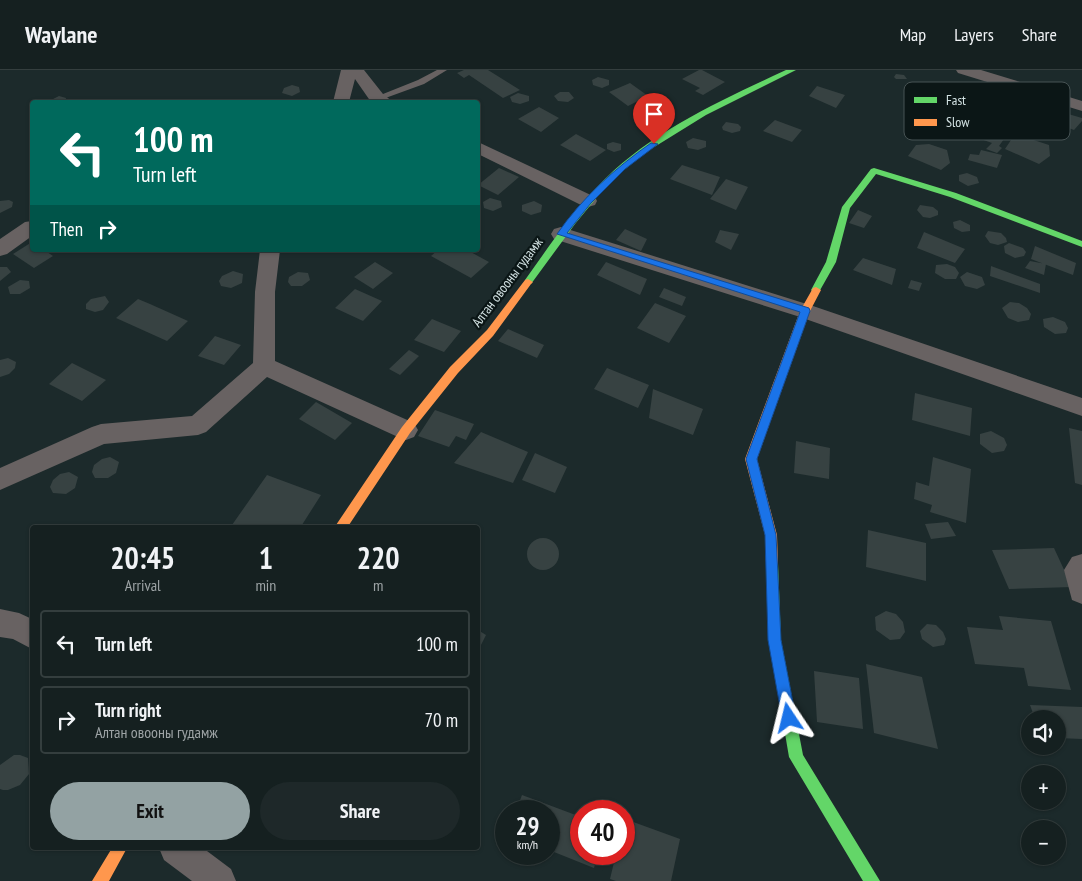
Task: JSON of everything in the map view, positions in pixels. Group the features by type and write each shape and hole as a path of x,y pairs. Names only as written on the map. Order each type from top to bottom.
{"street":[{"path":"342,100 349,70"},
{"path":"356,70 381,100"},
{"name":"Алтан овооны гудамж","path":"342,525 406,430 454,370 490,333 561,234 588,201 622,167 686,121 792,70"},
{"path":"964,70 1003,82"},
{"path":"1070,102 1082,106"},
{"path":"480,148 588,201"},
{"path":"872,881 796,757 775,640 770,535 751,459 805,311 831,262 846,207 874,171 911,180 957,196 1082,244"},
{"path":"0,249 30,228"},
{"path":"561,234 805,311 1082,407"},
{"path":"0,479 101,434 198,425 264,366 265,292 270,252"},
{"path":"264,366 406,430"},
{"path":"1082,566 1078,570 1082,591"},
{"path":"0,623 19,627 30,634"},
{"path":"100,881 119,850"},
{"path":"179,850 219,881"}],"lane":[{"path":"381,100 443,70"}],"building":[{"path":"464,70 488,70 520,90 503,98 469,75 464,78 457,73"},
{"path":"699,70 725,82 703,95 695,91 700,88 682,79"},
{"path":"896,74 904,75 907,79 896,79 894,77"},
{"path":"598,77 609,80 609,85 602,88 593,85 592,80"},
{"path":"630,83 655,101 644,106 638,101 628,106 609,92"},
{"path":"292,85 299,87 300,92 292,96 282,93 284,88"},
{"path":"817,86 845,95 836,108 809,96"},
{"path":"560,92 569,92 574,98 568,102 558,101 554,96"},
{"path":"518,93 529,96 529,101 520,104 512,102 510,97"},
{"path":"59,96 66,98 66,100 51,100"},
{"path":"539,107 559,118 541,132 518,119"},
{"path":"1070,115 1082,118 1082,121 1074,130 1070,129"},
{"path":"775,120 802,130 792,142 763,131"},
{"path":"726,122 738,124 741,127 740,131 732,133 723,130 722,127"},
{"path":"576,134 606,150 590,161 560,145"},
{"path":"693,138 706,141 706,147 698,150 688,148 686,142"},
{"path":"983,140 1003,140 999,146 1002,148 997,153 986,149 992,143"},
{"path":"1011,140 1034,140 1049,145 1050,156 1039,164 1005,149"},
{"path":"613,142 621,144 621,150 614,152 607,149 607,144"},
{"path":"929,144 947,150 950,163 941,170 908,156 916,145"},
{"path":"981,150 1002,155 997,168 968,160 970,154 979,155"},
{"path":"682,165 720,177 712,195 670,179"},
{"path":"499,168 519,177 498,195 480,186 480,183"},
{"path":"967,173 977,177 979,183 968,186 959,181 959,175"},
{"path":"726,179 748,187 736,210 710,199"},
{"path":"490,198 501,201 502,207 493,211 484,208 483,202"},
{"path":"9,200 13,202 12,207 0,213 0,201"},
{"path":"534,201 542,205 541,212 531,215 522,211 522,205"},
{"path":"920,205 933,207 938,211 938,215 930,218 923,217 917,210"},
{"path":"858,210 872,216 864,228 849,223"},
{"path":"960,220 970,225 970,231 962,232 954,228 953,222"},
{"path":"625,229 647,239 641,251 616,240"},
{"path":"720,230 739,234 731,250 715,242"},
{"path":"988,231 1001,233 1007,242 998,245 990,243 985,236"},
{"path":"924,232 965,249 955,263 917,248"},
{"path":"30,243 30,252 47,252 53,256 34,268 13,254"},
{"path":"1009,243 1023,248 1026,252 1024,256 1015,258 1005,253 1004,246"},
{"path":"1035,246 1076,263 1073,275 1031,259"},
{"path":"436,252 471,252 489,262 471,278 431,256"},
{"path":"863,258 896,269 892,285 853,270"},
{"path":"1030,261 1046,264 1044,275 1025,268"},
{"path":"375,262 393,273 373,289 354,277"},
{"path":"606,262 647,279 640,295 597,275"},
{"path":"947,264 955,267 959,273 956,279 945,279 935,273 936,265"},
{"path":"991,266 1040,284 1040,293 990,276"},
{"path":"0,267 7,267 11,272 0,281"},
{"path":"233,271 243,274 242,283 231,288 221,286 219,281 222,276"},
{"path":"298,272 308,273 310,280 302,286 291,286 288,282 289,277"},
{"path":"967,272 982,277 985,285 977,289 965,286 960,277"},
{"path":"20,280 29,281 30,288 20,294 10,294 8,287"},
{"path":"911,280 922,283 919,291 908,288"},
{"path":"664,288 686,297 682,306 659,297"},
{"path":"355,289 382,301 363,321 335,308"},
{"path":"105,296 109,302 103,310 95,312 86,309 86,304 91,299"},
{"path":"138,299 188,321 167,341 116,318"},
{"path":"1010,302 1019,303 1027,308 1031,314 1029,320 1018,322 1008,318 1002,308"},
{"path":"655,303 686,316 669,343 637,328"},
{"path":"1053,317 1065,322 1068,328 1066,333 1055,334 1044,327 1043,319"},
{"path":"432,319 461,331 444,352 414,340"},
{"path":"508,329 544,345 537,358 498,341"},
{"path":"215,336 241,345 224,365 198,356"},
{"path":"409,350 419,356 400,375 389,369"},
{"path":"8,358 16,362 15,368 9,374 0,377 0,360"},
{"path":"72,363 106,380 82,401 49,384"},
{"path":"607,368 649,385 638,408 594,389"},
{"path":"653,389 703,409 693,435 649,418"},
{"path":"915,393 972,408 970,436 912,420"},
{"path":"316,402 352,423 335,440 299,419"},
{"path":"435,410 474,424 466,440 456,436 449,447 418,436"},
{"path":"1069,428 1082,431 1082,485 1075,483"},
{"path":"991,431 1004,438 1007,445 1004,451 992,453 980,444 980,434"},
{"path":"481,432 528,452 513,483 454,463"},
{"path":"796,441 830,448 829,479 794,473"},
{"path":"535,453 567,467 555,493 522,480"},
{"path":"110,457 119,462 116,473 108,478 95,478 92,472 94,465 102,459"},
{"path":"933,457 971,469 966,523 930,512 932,505 914,499 916,482 929,486"},
{"path":"69,472 78,477 75,488 66,494 53,493 50,487 53,480 60,474"},
{"path":"267,475 321,495 302,525 232,525"},
{"path":"948,522 956,536 931,539 925,524"},
{"path":"868,530 926,543 926,581 866,567"},
{"path":"543,538 554,543 559,554 554,565 543,570 532,565 527,554 532,543"},
{"path":"1054,548 1072,587 1009,589 992,550"},
{"path":"886,611 896,614 903,622 905,632 900,639 890,640 876,630 875,617"},
{"path":"999,616 1051,621 1071,690 1028,686 1024,668 975,664 967,627 1003,630"},
{"path":"927,624 936,625 943,632 946,639 944,645 933,647 922,639 920,631"},
{"path":"480,631 486,635 480,647"},
{"path":"866,664 922,677 938,749 874,733"},
{"path":"814,671 859,678 863,729 817,722"},
{"path":"1030,705 1082,707 1082,739 1066,738 1066,710 1032,710"},
{"path":"14,755 28,758 29,774 20,785 8,790 0,789 0,765"},
{"path":"522,795 535,800 520,800"},
{"path":"560,809 570,813 570,858 560,854"},
{"path":"635,823 680,839 671,881 616,881 610,879 613,865 635,865"}],"traffic: fast":[{"path":"528,282 595,194 640,152 703,113 792,70"},
{"path":"816,290 831,262 846,207 874,171 953,195 1082,244"},
{"path":"772,563 775,640 796,757 872,881"}],"traffic: slow":[{"path":"342,525 406,430 454,370 490,333 528,282"},
{"path":"772,563 771,535 751,459 805,311 816,290"},
{"path":"100,881 119,850"}],"route":[{"path":"654,144 622,167 588,201 561,234 805,311 751,459 770,535 774,577 775,640 789,718"}]}
